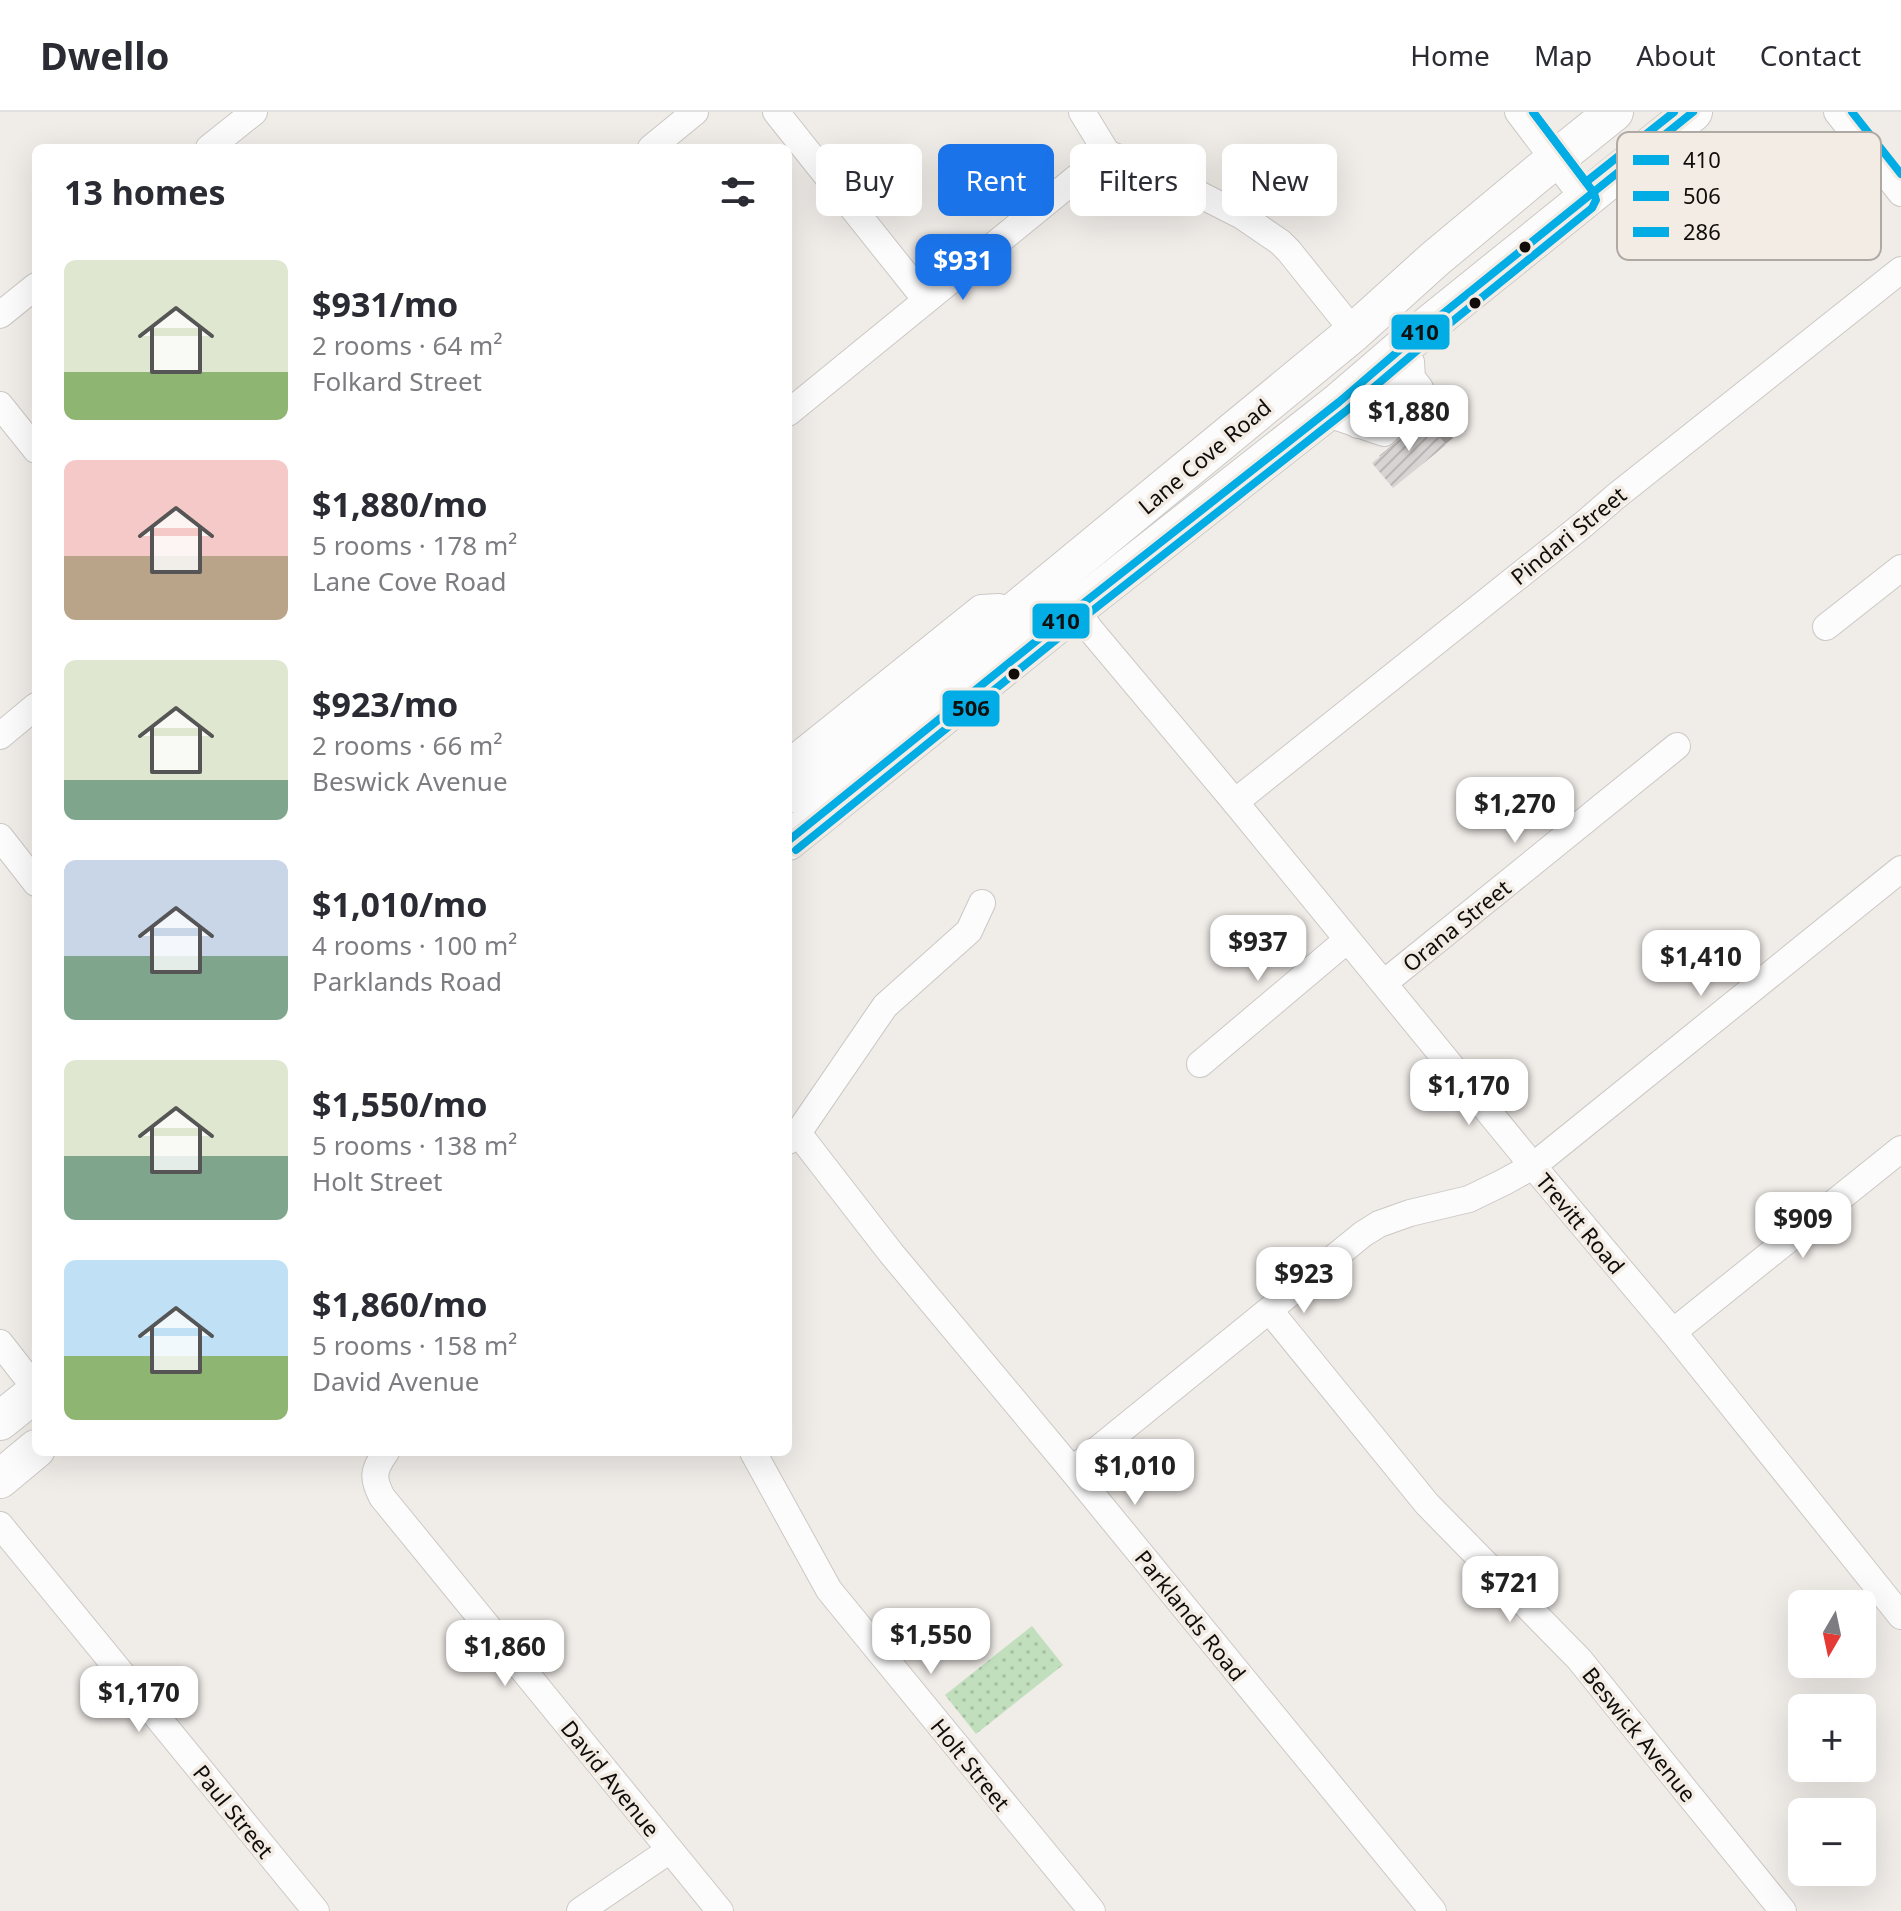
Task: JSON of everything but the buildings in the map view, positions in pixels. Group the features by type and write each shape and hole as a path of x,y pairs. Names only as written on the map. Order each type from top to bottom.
{"highway":[{"name":"Lane Cove Road","path":"792,791 1354,332 1436,258 1614,112"},
{"name":"Lane Cove Road","path":"1668,132 1693,112"},
{"name":"Lane Cove Road","path":"792,838 1076,609 1391,401 1584,199 1617,173"},
{"path":"0,1421 32,1394"},
{"path":"0,1479 32,1452"}],"street":[{"path":"214,144 254,112"},
{"path":"656,144 695,112"},
{"path":"776,112 926,300"},
{"path":"1082,112 1102,144"},
{"path":"1518,112 1584,199"},
{"path":"1837,112 1853,132"},
{"path":"1881,168 1901,193"},
{"path":"792,410 1070,183"},
{"path":"1206,198 1242,216 1280,242 1354,332"},
{"name":"Pindari Street","path":"1235,802 1901,270"},
{"path":"0,315 32,289"},
{"path":"0,405 32,445"},
{"path":"1826,627 1901,568"},
{"path":"792,760 981,608 999,607 1014,612"},
{"name":"Trevitt Road","path":"1076,609 1673,1332 1901,1616"},
{"path":"0,736 32,709"},
{"name":"Orana Street","path":"1384,983 1677,746"},
{"path":"0,837 32,878"},
{"path":"1072,1470 1363,1234 1379,1224 1410,1213 1469,1199 1533,1166 1901,869"},
{"path":"793,1137 885,1006 969,931 982,903"},
{"path":"1200,1064 1347,940"},
{"name":"Parklands Road","path":"793,1137 1072,1470 1433,1911"},
{"path":"1673,1332 1901,1149"},
{"name":"Beswick Avenue","path":"1270,1311 1427,1504 1579,1659 1783,1911"},
{"path":"0,1343 32,1386"},
{"name":"David Avenue","path":"383,1456 375,1472 375,1484 382,1497 720,1911"},
{"name":"Holt Street","path":"755,1456 829,1590 1092,1911"},
{"name":"Paul Street","path":"0,1525 316,1911"},
{"path":"580,1911 670,1850"}],"green space":[{"path":"1032,1626 1063,1665 976,1734 945,1695"}],"transit line":[{"name":"506","path":"796,850 1346,411 1592,208 1596,200 1594,193 1533,112"},
{"name":"286","path":"1533,112 1586,182 1617,157"},
{"name":"286","path":"1649,132 1674,112"},
{"name":"410","path":"1668,132 1693,112"},
{"name":"286","path":"1852,112 1868,132"},
{"name":"286","path":"1881,149 1901,174"},
{"name":"410","path":"792,838 1339,402 1425,328 1617,173"}]}
